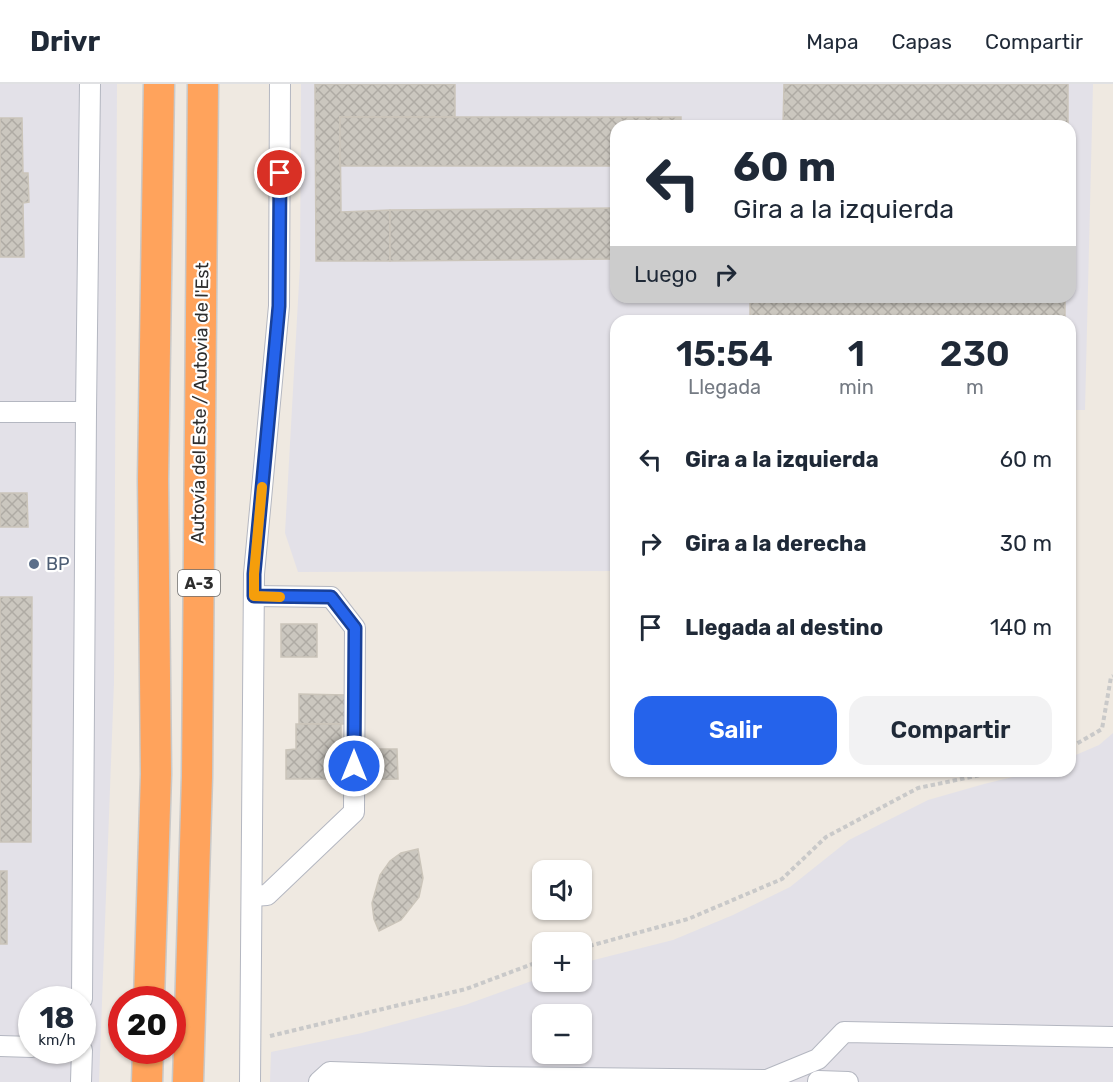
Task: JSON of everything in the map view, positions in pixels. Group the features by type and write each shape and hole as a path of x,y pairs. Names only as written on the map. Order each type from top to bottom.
{"highway":[{"name":"A-3","path":"149,986 156,774 153,479 159,84"},
{"name":"Autovía del Este / Autovia de l'Est","path":"188,1082 197,777 203,84"},
{"path":"147,1082 148,1064"}],"street":[{"path":"82,986 90,84"},
{"path":"250,1082 254,574 279,306 280,84"},
{"path":"0,412 86,412"},
{"path":"252,896 267,895 354,812 355,628 331,597 254,596"},
{"path":"319,1082 330,1072 490,1077 767,1080 818,1059 844,1032 1113,1037"},
{"path":"0,1046 18,1047"},
{"path":"818,1059 818,1081 848,1082"},
{"path":"81,1082 82,1064"}],"path":[{"path":"1076,744 1102,729 1113,676"},
{"path":"592,945 688,919 782,879 826,837 918,788 971,777"},
{"path":"252,1040 466,989 532,964"}],"shaded area":[{"path":"0,84 117,84 114,682 99,1082 0,1082"},
{"path":"301,84 1093,84 1085,410 1076,410 1076,315 610,315 610,571 298,572 285,533 300,265"},
{"path":"1113,733 1113,1082 270,1082 271,1052 362,1033 465,1005 532,981 532,992 592,992 592,960 673,940 733,915 790,887 849,840 928,800 1013,777 1076,777 1076,755 1099,745"}],"building":[{"path":"315,84 455,84 455,117 340,117 341,212 390,210 390,261 316,261"},
{"path":"784,84 1068,84 1068,120 783,120"},
{"path":"340,117 681,117 681,120 610,120 610,166 340,166"},
{"path":"0,118 22,118 23,173 28,173 29,202 23,203 24,257 0,257"},
{"path":"610,208 610,259 390,261 390,210"},
{"path":"750,303 1065,303 1065,315 750,315"},
{"path":"0,493 27,493 28,527 0,527"},
{"path":"0,597 32,597 31,842 0,842"},
{"path":"281,624 317,624 317,657 281,657"},
{"path":"299,694 346,695 346,724 299,724"},
{"path":"296,724 341,724 341,748 352,748 352,779 286,779 286,750 296,749"},
{"path":"355,749 397,749 398,779 356,780"},
{"path":"418,849 423,878 419,897 401,920 379,931 374,919 372,903 380,875 390,861 401,853"},
{"path":"0,871 7,871 7,944 0,944"}],"slow traffic":[{"path":"262,487 254,596 280,597"}],"place":[{"name":"BP","path":"34,564"}],"route":[{"path":"280,173 279,306 254,574 254,596 331,597 355,628 354,766"}]}
